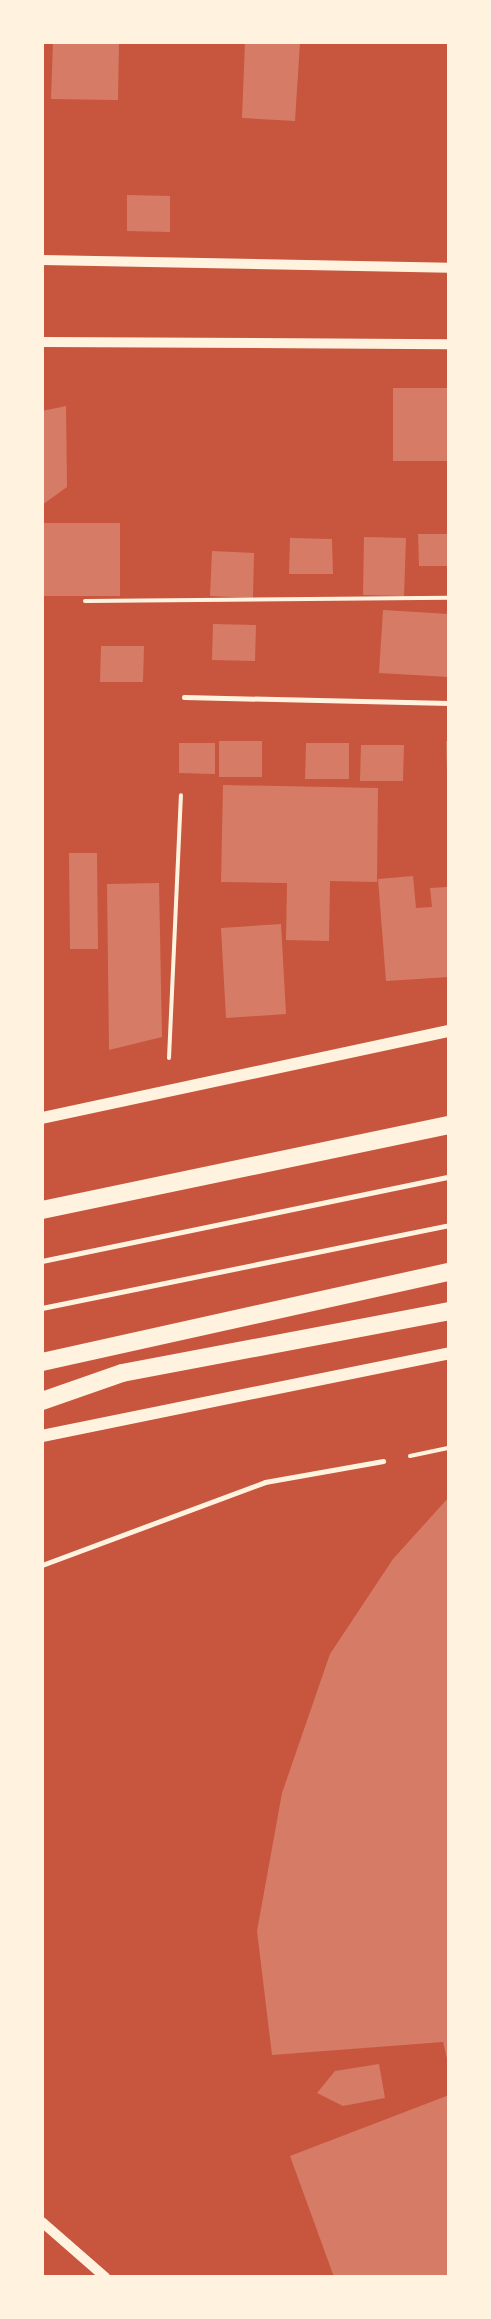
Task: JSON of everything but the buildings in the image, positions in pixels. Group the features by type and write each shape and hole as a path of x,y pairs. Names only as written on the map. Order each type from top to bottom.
{"highway":[{"path":"42,1210 449,1125"},
{"path":"42,1362 449,1272"},
{"path":"42,1401 122,1373 449,1311"}],"main road":[{"path":"42,1118 449,1031"},
{"path":"42,1436 449,1353"}],"street":[{"path":"42,260 449,268"},
{"path":"42,342 449,344"},
{"path":"42,1565 265,1482 383,1461"},
{"path":"42,2222 105,2277"}],"lane":[{"path":"184,697 449,703"},
{"path":"42,1261 449,1177"},
{"path":"42,1308 449,1225"}],"path":[{"path":"85,601 449,598"},
{"path":"168,1091 181,795"},
{"path":"383,1461 449,1449"}]}
